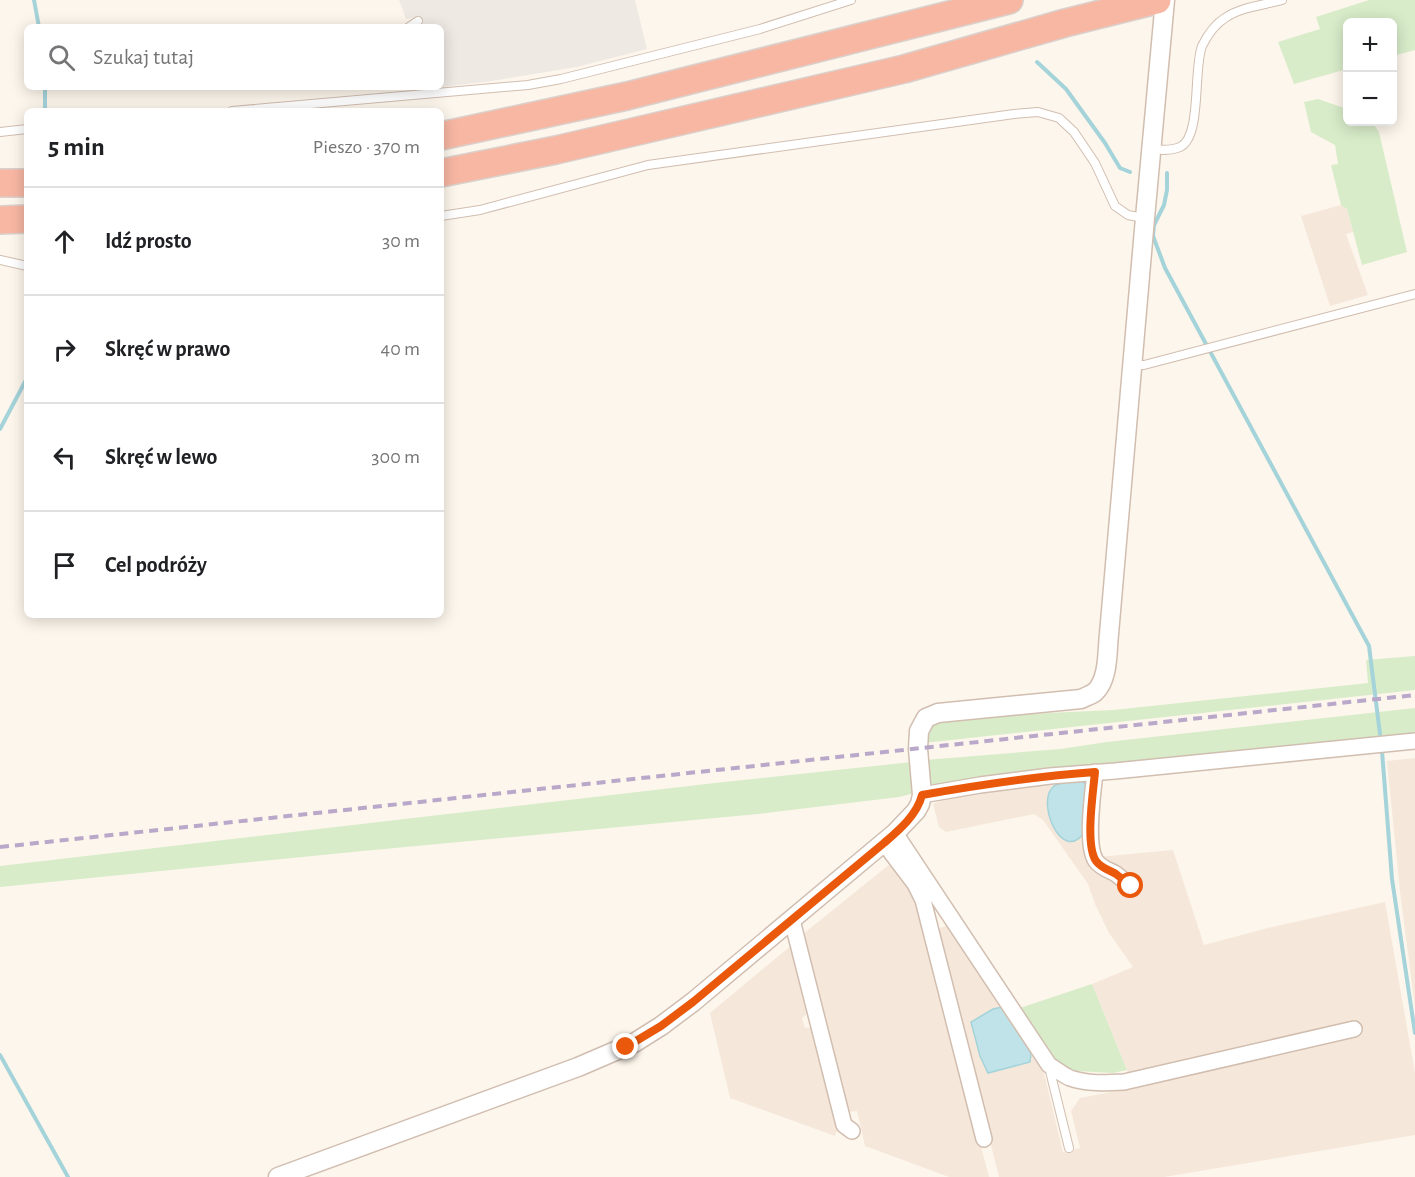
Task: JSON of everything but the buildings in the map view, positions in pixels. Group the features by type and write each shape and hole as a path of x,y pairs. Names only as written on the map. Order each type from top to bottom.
{"highway":[{"path":"444,135 638,93 1009,0"},
{"path":"444,172 556,150 904,69 1157,0"},
{"path":"0,183 24,183"},
{"path":"0,220 24,219"}],"street":[{"path":"278,1177 578,1067 634,1043 693,1002 889,838 916,811 922,795 918,737 921,725 926,718 938,712 1081,699 1094,692 1105,671 1109,634 1165,0"},
{"path":"922,795 1050,776 1415,741"},
{"path":"1095,772 1091,820 1092,853 1102,868 1116,874 1131,886"},
{"path":"889,838 1049,1065 1069,1077 1108,1083 1124,1082 1353,1029"},
{"path":"889,838 923,900 984,1139"},
{"path":"792,920 844,1125 852,1131"}],"lane":[{"path":"444,90 528,85 561,79 760,29 851,0"},
{"path":"1151,149 1170,150 1182,147 1191,133 1202,48 1211,31 1225,18 1244,10 1282,0"},
{"path":"414,24 418,21"},
{"path":"259,108 436,90"},
{"path":"444,216 480,210 648,165 1038,112 1059,118 1074,132 1095,163 1115,206 1128,215 1144,218"},
{"path":"0,132 24,129"},
{"path":"0,260 24,265"},
{"path":"1132,365 1144,365 1415,294"},
{"path":"1049,1065 1069,1148"}],"shaded area":[{"path":"399,0 635,0 647,49 577,67 444,87 444,24 419,24 417,17 406,19"},
{"path":"1341,205 1347,209 1353,232 1346,234 1368,295 1330,306 1301,216"},
{"path":"1415,758 1415,1007 1400,892 1387,761"},
{"path":"1097,777 1098,857 1173,850 1204,945 1385,902 1415,1073 1415,1135 1164,1177 999,1177 937,929 948,925 1042,1065 1063,1152 1080,1148 1071,1111 1080,1098 1132,1088 1092,984 1133,967 1109,933 1088,884 1043,820 1034,814 946,832 939,827 933,804 961,793"},
{"path":"890,864 917,898 943,994 940,1001 944,1019 948,1021 989,1177 949,1177 865,1146 857,1111 849,1112 803,934"},
{"path":"793,944 810,1011 802,1018 805,1028 814,1027 839,1125 835,1136 730,1098 710,1013"}],"green space":[{"path":"1369,0 1415,0 1415,50 1397,55 1397,18 1343,18 1343,70 1294,84 1278,42 1320,29 1316,17"},
{"path":"1318,99 1343,108 1343,126 1375,126 1379,132 1407,252 1362,265 1347,209 1341,205 1331,165 1338,164 1335,145 1311,132 1304,102"},
{"path":"1415,656 1415,690 924,743 924,733 940,718 1113,710 1368,683 1366,660"},
{"path":"1415,708 1415,735 1189,756 944,785 931,784 926,780 925,760 1060,749"},
{"path":"912,762 915,793 899,797 758,814 0,887 0,866"},
{"path":"1092,984 1127,1070 1113,1073 1076,1071 1065,1067 1053,1058 1020,1008"}],"water":[{"path":"1083,781 1087,786 1083,834 1075,841 1067,841 1053,826 1047,803 1049,793 1057,784"},
{"path":"1002,1007 1031,1053 1030,1062 988,1073 980,1056 971,1022 993,1009"}],"waterway":[{"path":"34,0 38,24"},
{"path":"1037,62 1066,89 1120,168 1130,172"},
{"path":"45,90 45,108"},
{"path":"1167,173 1164,205 1154,225 1153,236 1165,268 1369,646 1380,734"},
{"path":"0,429 24,384"},
{"path":"1382,751 1392,879 1415,1033"},
{"path":"0,1055 68,1177"}],"railway":[{"path":"0,847 1415,695"}],"route":[{"path":"626,1047 661,1026 693,1002 884,843 916,811 922,795 980,785 1095,772 1091,820 1092,853 1102,868 1116,874 1131,886"}]}
